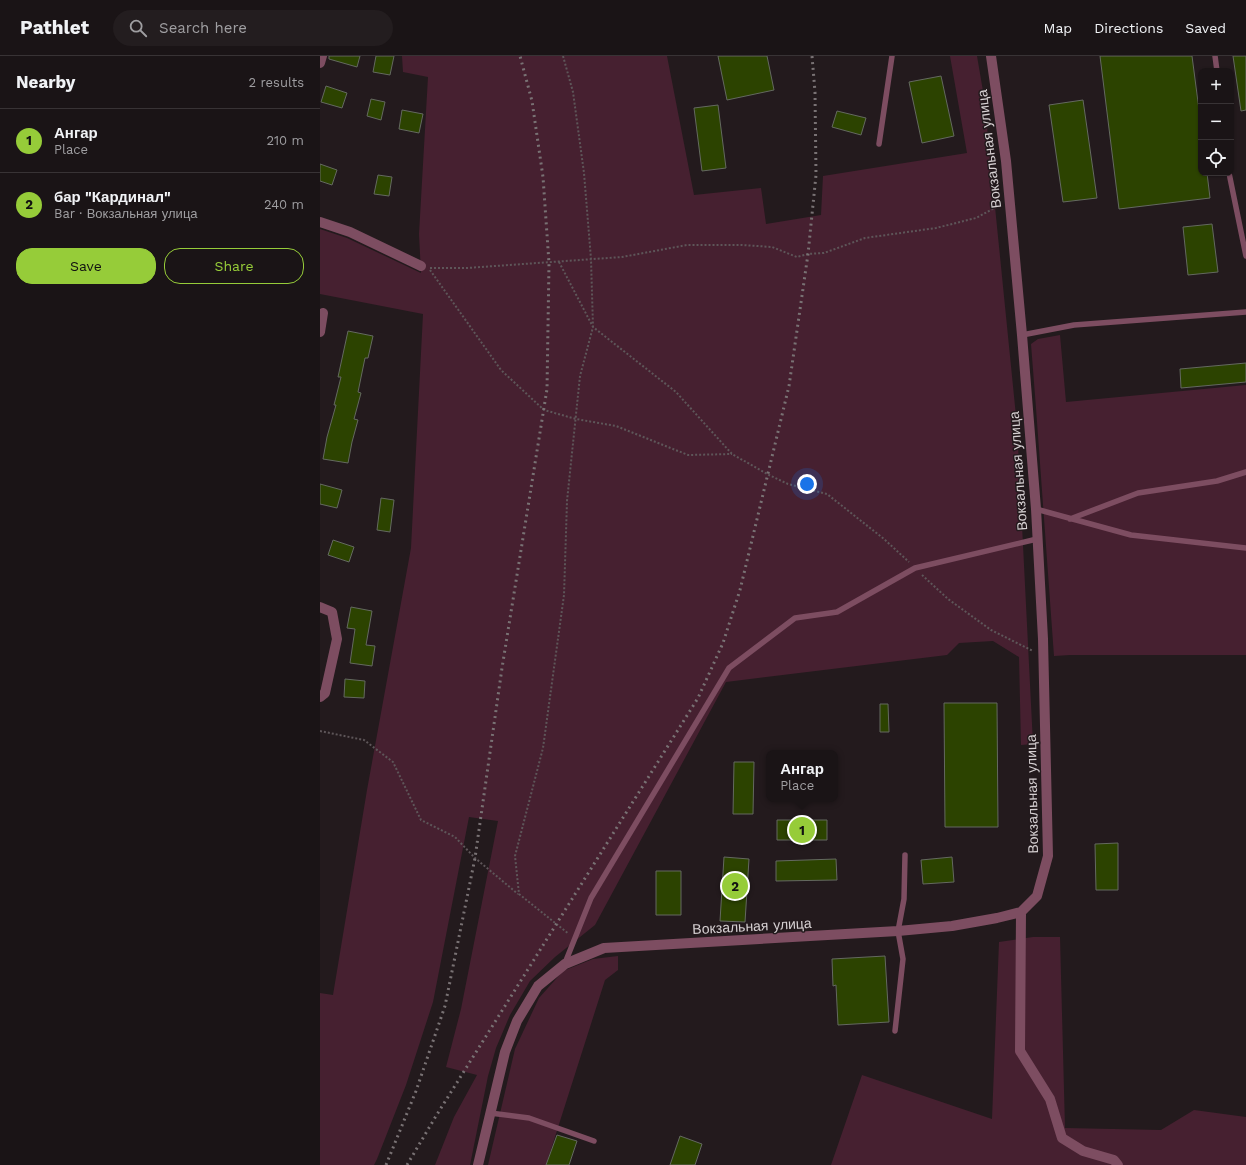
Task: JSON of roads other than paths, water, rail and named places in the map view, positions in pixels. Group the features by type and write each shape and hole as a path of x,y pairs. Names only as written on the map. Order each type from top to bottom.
{"street":[{"path":"320,63 322,56"},
{"name":"Вокзальная улица","path":"478,1165 505,1052 517,1021 538,986 565,964 604,948 898,931 952,926 1021,912 1037,896 1048,856 1043,656 1036,509 1006,161 991,56"},
{"path":"320,222 350,232 421,266"},
{"path":"320,332 323,313"},
{"path":"320,607 332,612 337,639 325,693 320,697"},
{"path":"1021,912 1020,1051 1050,1098 1062,1138 1083,1151 1114,1160 1118,1165"}],"lane":[{"path":"879,144 892,56"},
{"path":"1215,56 1217,68"},
{"path":"1230,176 1246,256"},
{"path":"1022,335 1074,325 1246,312"},
{"path":"1070,519 1138,493 1217,481 1246,472"},
{"path":"1036,509 1131,535 1246,548"},
{"path":"565,964 591,898 729,668 795,618 837,612 916,568 1037,539"},
{"path":"895,1031 903,959 898,931 904,899 905,855"},
{"path":"490,1114 529,1118 594,1141"}],"railway":[{"path":"386,1165 416,1091 445,1006 475,858 502,668 547,389 549,263 543,177 532,101 520,56"},
{"path":"407,1165 436,1116 698,698 723,643 740,590 789,386 808,254 816,175 815,92 812,56"}],"place":[{"name":"Ангар","path":"802,830"},
{"name":"бар \"Кардинал\"","path":"735,886"}]}
